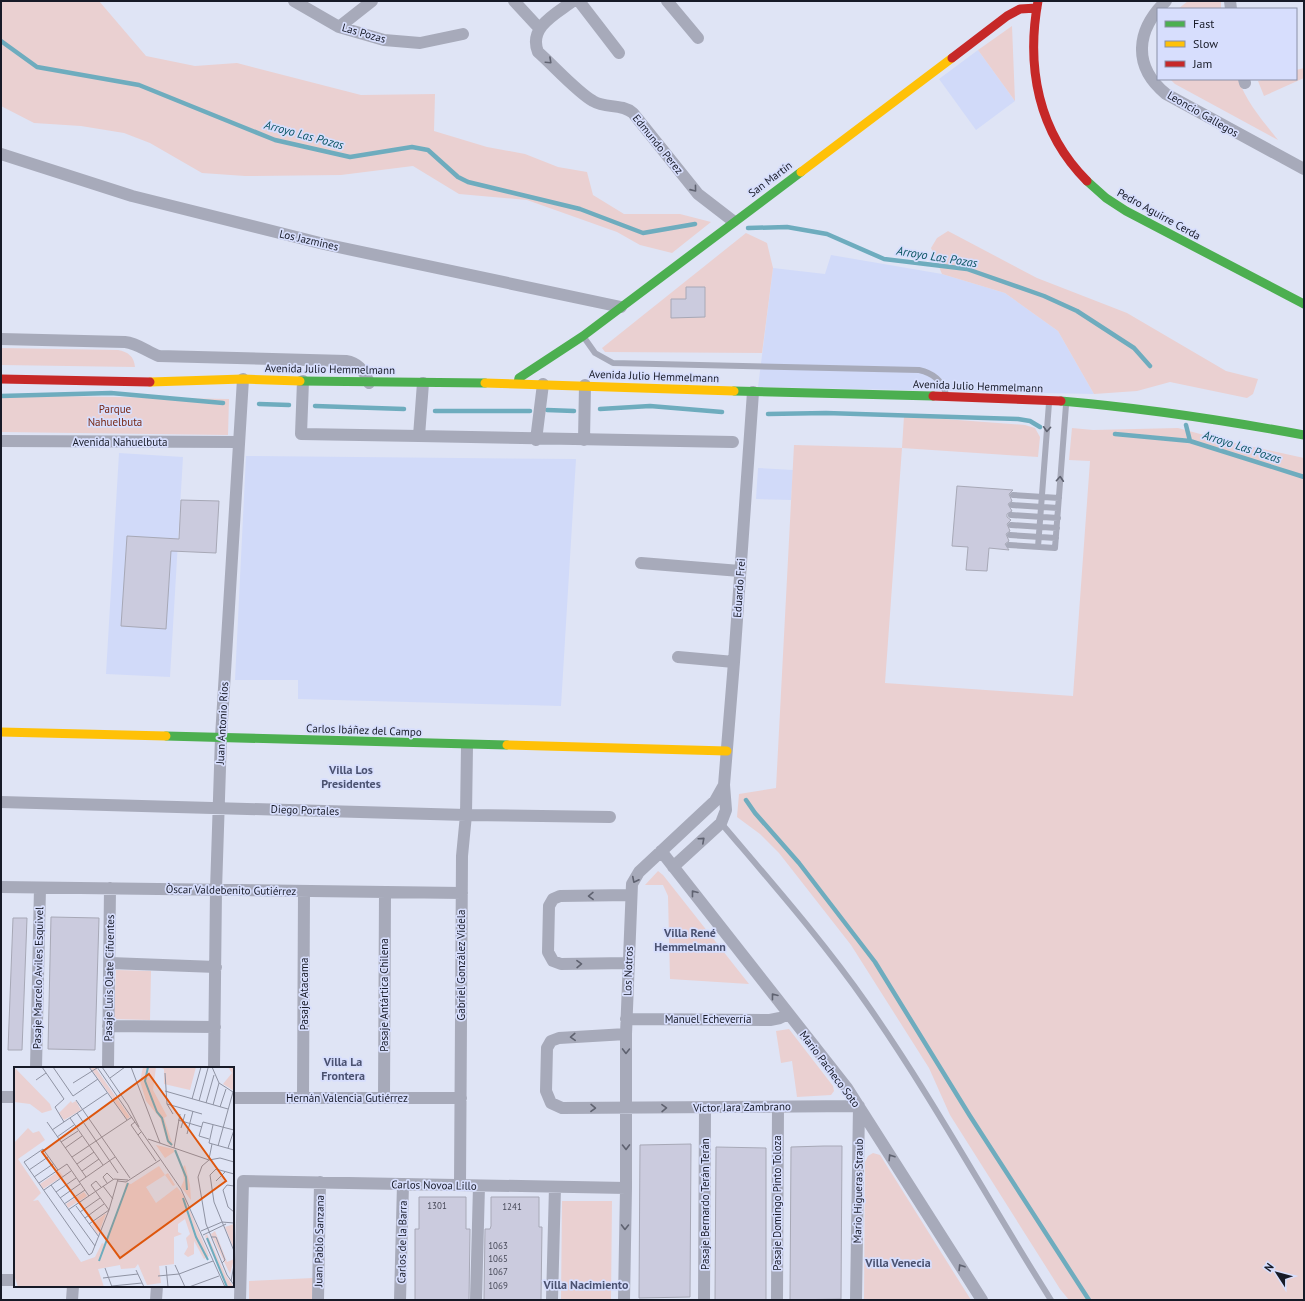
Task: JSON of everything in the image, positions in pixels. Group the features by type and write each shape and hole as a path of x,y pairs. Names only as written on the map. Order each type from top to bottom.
{"main road":[{"name":"San Martín","path":"518,383 519,378 583,336 1007,16 1020,9 1038,5"},
{"name":"Pedro Aguirre Cerda","path":"1038,5 1033,50 1037,90 1047,121 1059,144 1082,176 1096,190 1128,213 1304,304"},
{"name":"Avenida Julio Hemmelmann","path":"1,379 146,382 243,379 369,383 585,384 753,392 1049,400 1108,405 1232,422 1304,435"},
{"name":"Carlos Ibáñez del Campo","path":"1,732 727,752"}],"street":[{"name":"Las Pozas","path":"294,1 339,27 384,40 420,43 463,34"},
{"path":"339,27 372,1"},
{"path":"514,1 539,28 573,1"},
{"path":"579,1 619,53"},
{"path":"667,1 698,38"},
{"path":"1019,1 1030,8 1038,5"},
{"name":"Leoncio Gallegos","path":"1157,10 1148,23 1142,43 1144,63 1152,81 1166,94 1304,169"},
{"name":"Edmundo Perez","path":"539,28 536,42 538,52 594,102 606,106 618,106 633,113 698,194 733,222"},
{"name":"Los Jazmines","path":"1,154 132,196 324,244 621,307"},
{"path":"1,339 131,342 147,352 159,356 346,361 352,362 363,370 369,383"},
{"name":"Juan Antonio Ríos","path":"214,1067 218,808 243,379"},
{"path":"303,381 301,434 536,440 733,442"},
{"path":"419,436 423,383"},
{"path":"536,440 543,384"},
{"path":"584,440 585,384"},
{"name":"Eduardo Frei","path":"724,785 753,392"},
{"name":"Avenida Nahuelbuta","path":"1,441 239,442"},
{"path":"641,563 740,571"},
{"path":"678,657 734,662"},
{"name":"Gabriel González Videla","path":"460,1185 462,856 466,815 467,746"},
{"path":"673,867 721,823 726,810 724,785"},
{"name":"Los Notros","path":"624,1300 626,1188 626,1019 630,895 635,878 661,851 715,802 724,785"},
{"name":"Diego Portales","path":"1,802 466,815 610,817"},
{"name":"Mario Pacheco Soto","path":"661,851 859,1106 982,1300"},
{"name":"Òscar Valdebenito Gutiérrez","path":"1,887 462,893"},
{"name":"Pasaje Marcelo Aviles Esquivel","path":"36,1067 40,888"},
{"name":"Pasaje Luis Olate Cifuentes","path":"108,1067 110,888"},
{"name":"Pasaje Atacama","path":"303,1098 304,891"},
{"name":"Pasaje Antártica Chilena","path":"384,1098 385,892"},
{"path":"628,963 561,964 553,961 548,952 548,906 553,899 560,896 630,895"},
{"path":"110,963 216,967"},
{"name":"Manuel Echeverría","path":"626,1019 770,1020 780,1018 788,1014"},
{"path":"108,1026 215,1027"},
{"name":"Víctor Jara Zambrano","path":"626,1034 559,1038 552,1041 547,1048 546,1091 551,1102 562,1108 859,1106"},
{"path":"1,1097 14,1097"},
{"name":"Hernán Valencia Gutiérrez","path":"234,1098 461,1098"},
{"name":"Mario Higueras Straub","path":"856,1300 859,1106"},
{"name":"Pasaje Domingo Pinto Toloza","path":"776,1300 778,1107"},
{"name":"Pasaje Bernardo Terán Terán","path":"704,1300 706,1108"},
{"name":"Carlos Novoa Lillo","path":"237,1284 243,1181 626,1188"},
{"name":"Juan Pablo Sanzana","path":"318,1300 320,1182"},
{"name":"Carlos de la Barra","path":"400,1300 403,1184"},
{"path":"476,1300 479,1186"},
{"path":"552,1300 555,1187"},
{"path":"1,1280 14,1280"},
{"path":"237,1284 240,1300"},
{"path":"72,1300 73,1287"},
{"path":"156,1300 157,1287"}],"lane":[{"path":"583,336 595,353 613,363 919,370 937,378 943,384 948,397"},
{"path":"1038,547 1049,400"},
{"path":"1009,545 1055,548 1066,402"},
{"path":"1013,495 1059,498"},
{"path":"1012,505 1058,508"},
{"path":"1011,515 1058,518"},
{"path":"1011,525 1057,528"},
{"path":"1010,535 1056,538"},
{"path":"721,823 794,908 867,1004 937,1111 1052,1300"}],"shaded area":[{"path":"978,50 1015,101 976,130 939,79"},
{"path":"831,255 942,274 1005,293 1058,331 1094,394 758,387 773,268 825,274"},
{"path":"119,453 183,457 170,677 106,674"},
{"path":"246,456 576,459 561,706 298,699 298,680 235,680"},
{"path":"758,468 793,470 791,500 756,499"}],"green space":[{"path":"1,1 99,1 146,56 195,66 237,63 361,95 435,94 434,131 487,147 525,154 558,167 587,172 593,195 624,214 680,214 711,222 672,253 640,245 617,232 527,200 459,194 413,166 341,175 245,176 202,173 150,143 124,133 81,126 34,123 1,106"},
{"path":"1188,1 1221,1 1221,8 1179,8"},
{"path":"1012,26 1015,101 978,50"},
{"path":"1304,68 1304,78 1264,96 1258,81 1297,80 1297,70"},
{"path":"1171,80 1238,80 1251,104 1278,140 1175,84"},
{"path":"948,231 1037,278 1127,313 1226,371 1258,379 1253,394 1247,398 1170,382 1137,391 1094,394 1058,331 1005,293 942,274 931,248 937,238"},
{"path":"746,233 767,243 773,268 762,353 605,352 602,348"},
{"path":"1,348 118,350 125,352 132,357 135,367 1,365"},
{"name":"Parque Nahuelbuta","path":"1,395 229,399 228,435 1,432"},
{"path":"904,416 1025,425 1035,428 1040,437 1038,457 902,448"},
{"path":"1072,428 1093,430 1178,428 1226,441 1304,458 1304,1300 1069,1300 1060,1289 950,1115 929,1068 851,945 779,853 760,834 737,817 739,794 776,788 794,445 902,448 885,683 1073,696 1090,461 1069,460"},
{"path":"658,871 663,875 749,984 670,979 668,896 663,885 645,885"},
{"path":"116,970 151,971 150,1020 114,1019"},
{"path":"789,1029 833,1086 834,1091 831,1095 797,1097 792,1061 781,1063 776,1031"},
{"path":"873,1153 880,1155 882,1158 971,1300 864,1300 865,1162 868,1156"},
{"path":"562,1201 612,1201 611,1300 561,1300"},
{"path":"313,1278 312,1300 249,1300 249,1281"}],"building":[{"path":"686,287 705,287 705,317 671,318 671,299 686,299"},
{"path":"957,486 1013,490 1009,494 1012,501 1008,504 1012,511 1007,514 1007,517 1011,520 1007,524 1010,531 1006,534 1009,541 1005,544 1009,550 989,548 987,571 966,570 968,547 952,546"},
{"path":"181,500 219,501 216,553 171,551 166,629 121,626 127,536 179,539"},
{"path":"51,917 99,918 95,1050 48,1049"},
{"path":"13,918 27,918 22,1050 8,1050"},
{"path":"691,1144 690,1297 639,1298 640,1145"},
{"path":"842,1146 841,1299 790,1300 791,1147"},
{"path":"716,1147 766,1148 766,1300 715,1300"},
{"path":"419,1197 466,1197 466,1229 470,1229 469,1300 415,1300 415,1229 419,1229"},
{"path":"491,1197 539,1197 539,1227 542,1227 541,1300 484,1300 485,1229 490,1229 491,1226"}],"waterway":[{"name":"Arroyo Las Pozas","path":"1,41 37,67 139,85 275,140 350,157 412,147 428,150 458,177 468,182 580,209 643,233 695,224"},
{"name":"Arroyo Las Pozas","path":"748,228 787,227 827,234 884,259 967,269 1044,296 1077,311 1134,348 1150,366"},
{"path":"1,396 111,393 223,403"},
{"path":"259,404 289,405"},
{"path":"315,406 404,409"},
{"path":"600,409 650,406 722,412"},
{"path":"547,410 574,411"},
{"path":"435,411 530,411"},
{"path":"768,414 826,413 1018,419 1030,421 1040,427"},
{"name":"Arroyo Las Pozas","path":"1186,425 1190,441 1304,477"},
{"path":"1115,434 1190,441"},
{"path":"746,800 755,813 799,863 875,962 970,1116 1089,1300"}],"traffic: fast":[{"path":"518,383 519,378 583,336 801,172"},
{"path":"1087,181 1106,198 1126,211 1304,304"},
{"path":"300,381 485,383"},
{"path":"734,391 933,396"},
{"path":"1061,401 1182,415 1304,435"},
{"path":"166,736 507,745"}],"traffic: slow":[{"path":"801,172 952,58"},
{"path":"150,382 243,379 300,381"},
{"path":"485,383 734,391"},
{"path":"1,732 166,736"},
{"path":"507,745 727,751"}],"traffic: jam":[{"path":"1038,1 1034,50 1035,74 1040,97 1047,120 1057,141 1070,162 1087,181"},
{"path":"952,58 1007,16 1020,9 1037,8"},
{"path":"1,379 150,382"},
{"path":"933,396 1061,401"}],"district":[{"name":"Villa Los Presidentes","path":"351,777"},
{"name":"Villa René Hemmelmann","path":"690,940"},
{"name":"Villa La Frontera","path":"343,1069"},
{"name":"Villa Venecia","path":"898,1263"},
{"name":"Villa Nacimiento","path":"586,1285"}]}
